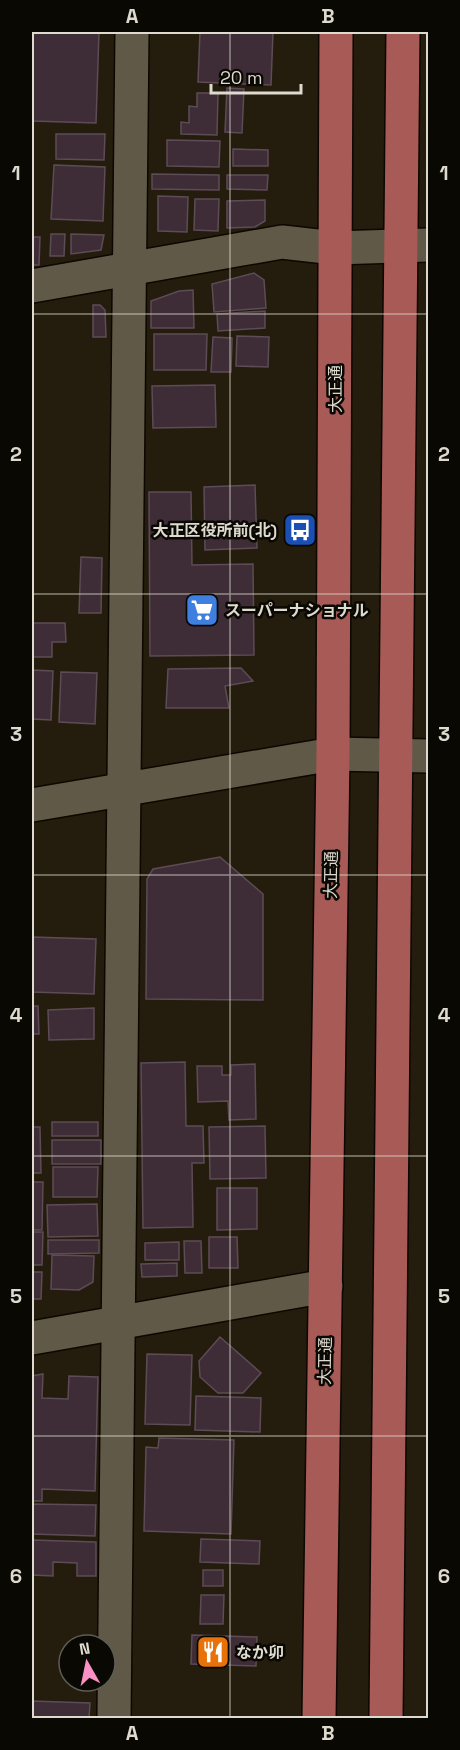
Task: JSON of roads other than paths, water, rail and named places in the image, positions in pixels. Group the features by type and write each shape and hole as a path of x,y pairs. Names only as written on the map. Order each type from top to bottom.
{"main road":[{"name":"大正通","path":"319,1719 333,754 336,32"},
{"path":"386,1719 396,757 415,246 403,32"}],"street":[{"path":"114,1719 132,32"},
{"path":"32,286 282,242 335,248 415,246"},
{"path":"32,805 333,754 429,756"},
{"path":"32,1338 326,1286"}],"place":[{"name":"大正区役所前(北)","path":"300,530"},
{"name":"スーパーナショナル","path":"202,610"},
{"name":"なか卯","path":"213,1652"}]}
